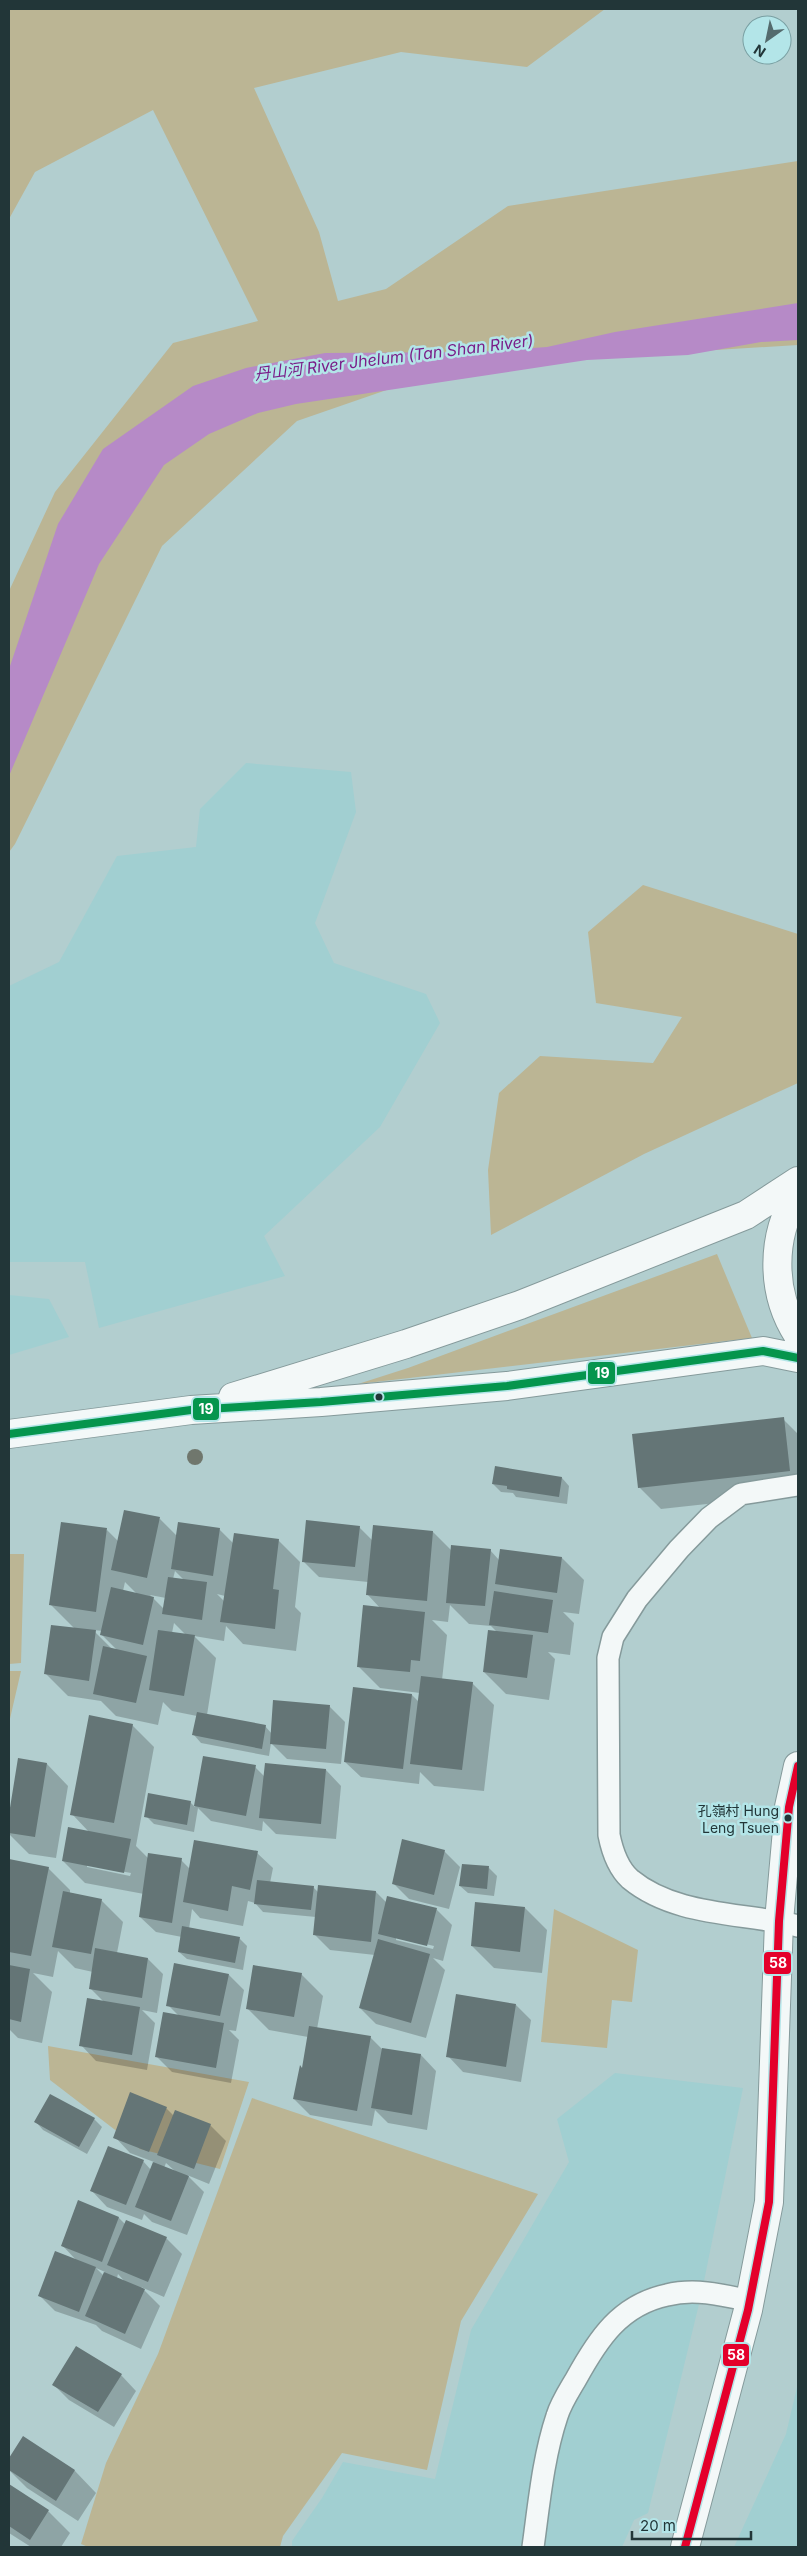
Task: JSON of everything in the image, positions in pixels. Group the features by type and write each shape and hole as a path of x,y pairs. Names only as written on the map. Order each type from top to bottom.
{"main road":[{"path":"191,1410 406,1344 520,1305 746,1215 798,1181"},
{"path":"798,1193 783,1222 778,1243 777,1266 779,1287 785,1308 798,1335"},
{"path":"9,1434 191,1410 321,1402 507,1386 763,1351 798,1358"},
{"path":"685,2547 750,2301 769,2202 789,1924 789,1807 798,1766"}],"lane":[{"path":"789,1924 682,1906 638,1884 623,1871 614,1855 609,1835 608,1658 613,1637 638,1599 679,1549 710,1518 741,1494 798,1485"},
{"path":"533,2547 548,2445 557,2414 589,2354 606,2330 630,2309 646,2301 668,2294 703,2292 750,2301"}],"shaded area":[{"path":"9,9 605,9 527,67 401,52 254,88 319,232 338,301 386,289 508,206 798,161 798,345 456,366 297,421 162,546 15,844 9,852 9,591 55,492 173,343 258,321 153,110 35,172 9,219"},
{"path":"246,763 351,772 356,812 315,923 334,963 426,994 440,1023 380,1127 264,1236 285,1276 99,1328 85,1262 9,1262 9,986 59,962 117,856 196,847 200,809"},
{"path":"643,885 798,934 798,1083 644,1154 491,1235 488,1170 499,1093 540,1056 653,1063 682,1017 596,1003 588,932"},
{"path":"717,1254 752,1338 358,1384 408,1368"},
{"path":"9,1295 49,1299 69,1337 9,1355"},
{"path":"9,1554 24,1554 21,1663 9,1664"},
{"path":"9,1671 21,1671 9,1723"},
{"path":"554,1909 638,1950 632,2002 612,2000 607,2048 541,2042"},
{"path":"48,2046 249,2082 220,2169 140,2149 50,2080"},
{"path":"615,2073 743,2088 701,2296 648,2513 634,2520 622,2547 292,2547 292,2541 322,2498 343,2462 435,2479 471,2330 569,2162 557,2119"},
{"path":"252,2098 538,2194 461,2321 427,2470 342,2453 283,2536 280,2547 88,2547 81,2544 106,2463 158,2354"},
{"path":"798,2383 798,2547 734,2547 786,2434"}],"water":[{"name":"丹山河 River Jhelum (Tan Shan River)","path":"798,303 798,340 761,342 688,355 587,360 296,404 258,413 209,434 164,465 99,564 9,776 9,669 58,524 103,449 193,386 246,368 325,353 478,352 547,347 615,332"}],"building":[{"path":"784,1417 790,1471 638,1488 632,1434"},
{"path":"495,1466 562,1477 559,1497 507,1489 507,1486 492,1484"},
{"path":"124,1510 160,1517 147,1578 111,1570"},
{"path":"306,1520 360,1526 355,1567 302,1562"},
{"path":"61,1522 107,1528 96,1612 49,1605"},
{"path":"178,1522 220,1528 213,1576 171,1569"},
{"path":"373,1525 433,1531 427,1601 366,1595"},
{"path":"234,1533 279,1539 273,1589 279,1590 275,1629 220,1622"},
{"path":"451,1545 491,1549 485,1606 446,1603"},
{"path":"500,1549 562,1557 557,1593 495,1584"},
{"path":"168,1577 207,1582 202,1620 162,1614"},
{"path":"111,1587 154,1597 143,1645 100,1635"},
{"path":"494,1591 553,1600 548,1633 489,1625"},
{"path":"363,1605 425,1612 420,1661 411,1660 410,1672 357,1667"},
{"path":"51,1625 96,1630 89,1681 44,1674"},
{"path":"158,1630 195,1635 184,1696 149,1690"},
{"path":"488,1630 533,1635 527,1678 483,1672"},
{"path":"103,1646 147,1656 136,1703 93,1694"},
{"path":"421,1676 473,1682 462,1770 410,1764"},
{"path":"353,1687 412,1694 403,1769 344,1762"},
{"path":"273,1700 330,1705 326,1749 270,1744"},
{"path":"197,1712 266,1725 262,1749 192,1735"},
{"path":"89,1715 133,1724 114,1823 70,1815"},
{"path":"203,1756 256,1765 246,1816 194,1806"},
{"path":"18,1758 47,1763 35,1837 9,1833 9,1814"},
{"path":"265,1763 326,1769 321,1824 259,1818"},
{"path":"148,1793 191,1801 187,1825 144,1817"},
{"path":"68,1827 131,1839 124,1873 62,1861"},
{"path":"402,1839 445,1850 434,1895 392,1884"},
{"path":"194,1840 258,1851 250,1890 232,1886 228,1911 183,1902"},
{"path":"148,1853 182,1858 172,1923 139,1917"},
{"path":"9,1859 49,1867 31,1956 9,1952"},
{"path":"462,1864 489,1866 487,1889 459,1886"},
{"path":"257,1880 314,1886 311,1910 254,1904"},
{"path":"318,1885 376,1891 371,1942 313,1935"},
{"path":"63,1891 102,1899 91,1954 52,1947"},
{"path":"387,1896 437,1908 427,1946 378,1934"},
{"path":"475,1902 525,1907 520,1952 471,1946"},
{"path":"182,1926 240,1937 235,1963 178,1952"},
{"path":"378,1939 430,1954 411,2023 359,2008"},
{"path":"95,1948 148,1958 142,1998 89,1989"},
{"path":"174,1963 229,1974 220,2016 166,2006"},
{"path":"9,1965 30,1969 21,2022 9,2019"},
{"path":"253,1965 302,1973 294,2017 246,2009"},
{"path":"456,1994 516,2004 506,2067 446,2057"},
{"path":"87,1998 140,2007 132,2055 79,2046"},
{"path":"163,2012 224,2023 216,2068 155,2057"},
{"path":"309,2026 371,2036 357,2111 293,2099 300,2065 302,2068"},
{"path":"382,2048 421,2054 412,2115 371,2108"},
{"path":"130,2092 167,2107 149,2152 113,2138"},
{"path":"50,2094 95,2118 79,2147 34,2122"},
{"path":"175,2110 211,2124 194,2169 157,2155"},
{"path":"108,2146 144,2160 126,2205 90,2191"},
{"path":"153,2162 189,2176 171,2221 135,2207"},
{"path":"78,2200 119,2217 102,2262 61,2246"},
{"path":"126,2220 167,2237 148,2282 107,2265"},
{"path":"55,2251 96,2267 79,2312 38,2296"},
{"path":"104,2272 145,2289 125,2334 85,2316"},
{"path":"76,2346 122,2374 98,2412 52,2385"},
{"path":"23,2436 75,2470 56,2501 9,2470 9,2458"},
{"path":"9,2484 49,2510 30,2540 9,2526"}],"transit line":[{"name":"19","path":"9,1434 191,1410 321,1402 507,1386 763,1351 798,1358"},
{"name":"58","path":"685,2547 748,2310 769,2202 779,1921 789,1807 798,1766"}],"place":[{"name":"孔嶺村 Hung Leng Tsuen","path":"788,1818"}]}
